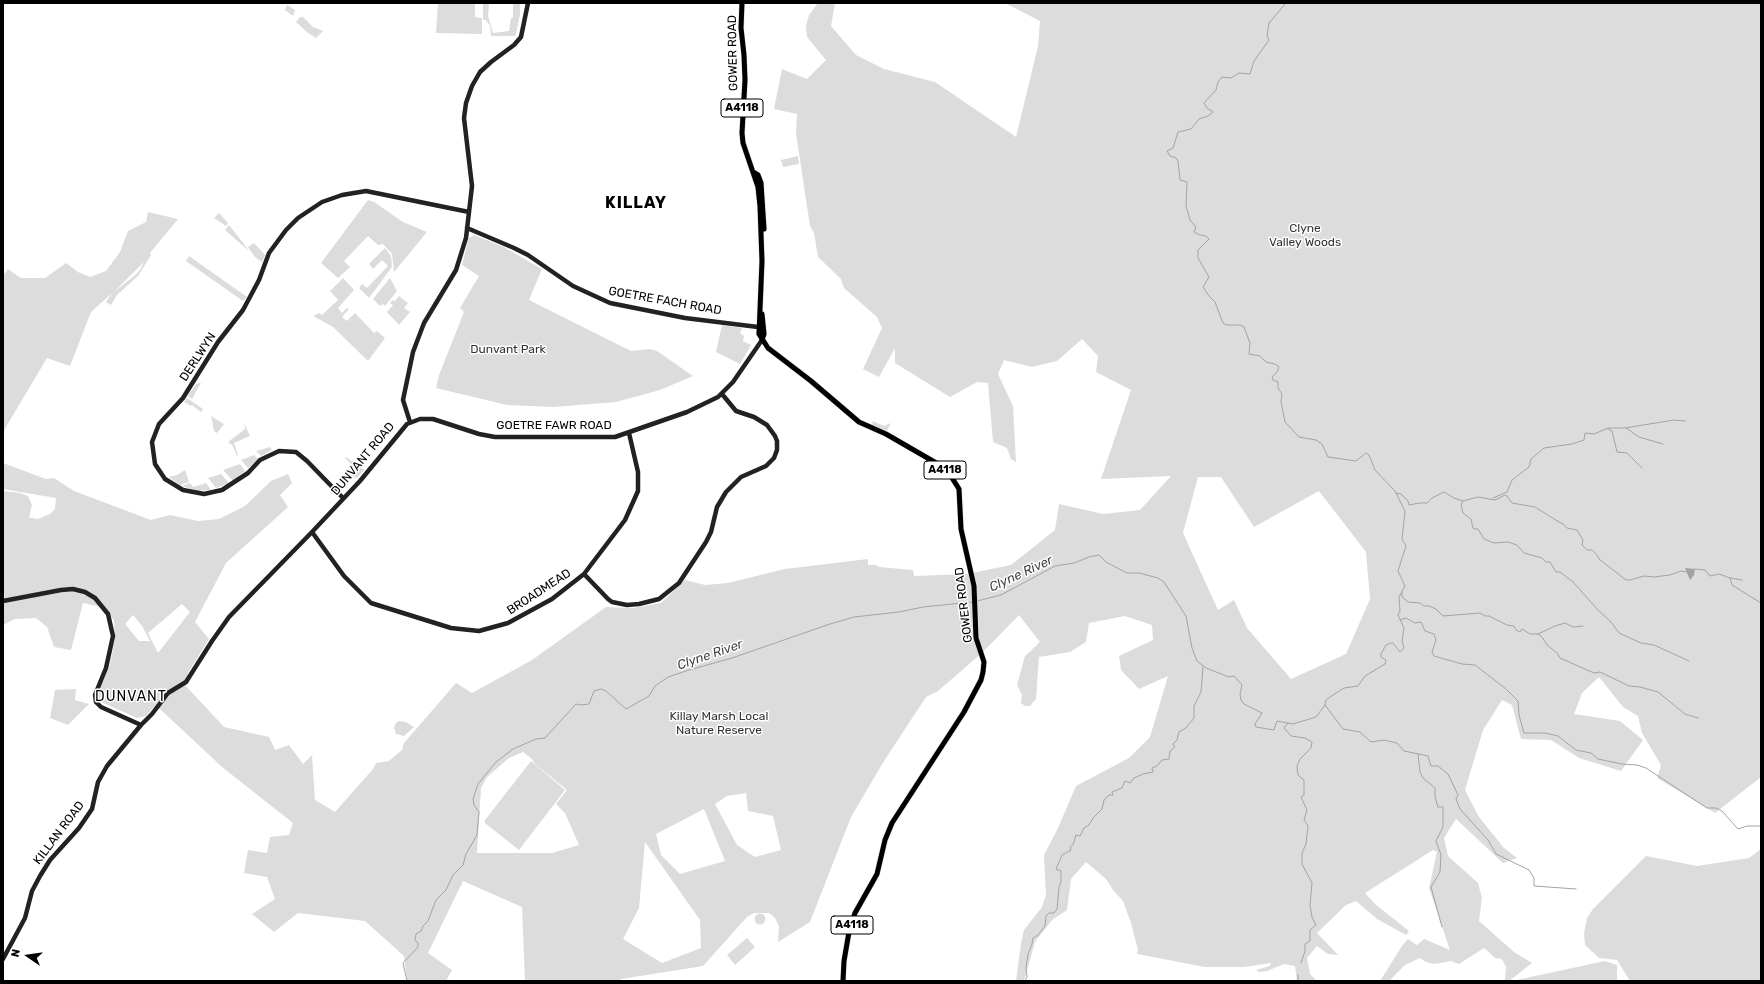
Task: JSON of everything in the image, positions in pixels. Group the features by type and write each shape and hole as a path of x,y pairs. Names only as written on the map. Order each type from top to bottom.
{"main road":[{"name":"GOWER ROAD","path":"742,3 741,28 745,80 742,133 743,143 753,172 758,175 761,183 763,198 763,254 758,334 768,348 811,381 859,422 886,434 938,464 948,473 959,489 961,529 974,586 976,638 984,662 984,672 978,687 939,753 892,823 885,840 877,874 856,913 849,932 844,961 843,981"},
{"name":"GOWER ROAD","path":"761,294 764,334 762,340"}],"street":[{"name":"DUNVANT ROAD","path":"141,725 152,714 168,693 186,682 226,621 312,532 367,472 398,432 410,422 403,400 406,378 413,352 424,323 456,270 464,248 472,186 464,118 466,103 472,86 480,72 519,41 523,31 528,3"},
{"name":"DERLWYN","path":"343,498 307,461 296,452 279,451 260,460 248,473 222,490 204,494 183,490 165,479 155,464 152,442 159,424 183,398 218,342 243,310 259,280 269,253 286,230 298,218 322,202 366,191 469,212"},
{"name":"GOETRE FACH ROAD","path":"467,228 514,248 572,286 610,303 685,318 758,327"},
{"name":"GOETRE FAWR ROAD","path":"410,422 420,419 433,419 479,434 495,436 615,437 692,410 722,394 743,369 762,340"},
{"path":"584,574 612,602 627,604 639,604 659,598 679,583 706,542 711,532 718,507 726,492 741,477 766,466 774,458 777,450 777,441 775,436 767,426 754,417 736,411 722,394"},
{"name":"BROADMEAD","path":"312,532 344,576 371,603 451,628 479,631 508,623 552,599 584,574 625,520 637,494 638,472 629,433"},
{"path":"3,601 73,589 85,592 98,601 108,614 113,636 106,668 95,695 96,702 101,707 141,725"},
{"name":"KILLAN ROAD","path":"3,959 25,918 32,891 40,876 50,860 79,828 92,809 98,782 107,766 141,725"}],"green space":[{"path":"438,3 475,3 475,17 482,18 482,34 436,33"},
{"path":"483,3 489,3 488,16 493,33 509,31 511,18 513,17 513,3 520,3 520,14 515,36 491,36 490,26 486,20 483,20"},
{"name":"Clyne Valley Woods","path":"818,3 835,3 831,26 856,55 884,69 935,82 1016,137 1038,46 1040,21 1005,3 1761,3 1761,777 1715,813 1657,778 1661,765 1642,733 1638,716 1623,707 1599,677 1582,693 1574,714 1620,721 1643,740 1621,771 1579,758 1551,740 1521,739 1512,705 1502,700 1483,730 1465,790 1479,817 1504,848 1517,858 1503,863 1456,819 1444,838 1448,856 1478,883 1482,898 1479,921 1514,952 1532,963 1509,981 1505,981 1506,967 1502,959 1495,958 1484,948 1459,964 1451,961 1434,964 1426,962 1420,958 1405,965 1389,981 1380,981 1408,939 1417,945 1424,939 1450,950 1429,888 1437,852 1433,850 1365,893 1375,904 1409,931 1406,935 1377,919 1356,901 1346,905 1317,933 1338,955 1328,954 1317,946 1307,958 1310,974 1317,981 1297,981 1295,966 1284,964 1267,971 1259,972 1256,970 1270,966 1271,963 1244,967 1205,967 1137,954 1138,950 1131,923 1123,901 1106,879 1086,862 1071,879 1067,910 1052,920 1035,942 1024,981 1016,981 1024,930 1042,907 1046,895 1044,855 1058,828 1076,786 1129,758 1150,737 1168,676 1139,689 1121,670 1119,656 1153,640 1152,625 1125,616 1089,623 1086,642 1070,652 1039,657 1036,699 1030,706 1025,706 1021,703 1022,695 1017,685 1025,656 1040,642 1019,615 983,652 938,691 926,697 884,761 851,817 810,922 778,942 779,926 775,918 769,913 754,913 747,917 703,966 621,979 620,981 525,981 522,907 463,881 428,953 452,970 446,981 407,981 404,956 365,921 298,913 274,932 252,914 275,899 267,877 244,873 248,850 267,853 270,837 289,835 293,823 222,767 160,709 154,707 146,716 137,718 101,702 98,698 99,692 110,665 115,640 114,620 101,607 83,603 71,650 54,647 47,627 36,618 15,619 3,625 3,491 20,493 28,496 32,505 29,517 38,519 50,514 55,509 56,498 3,489 3,463 46,479 54,478 74,491 151,520 170,515 198,521 219,519 245,506 271,481 288,474 292,483 280,495 288,507 226,563 195,622 209,639 188,673 185,685 224,727 269,737 275,750 289,745 303,764 312,755 315,800 335,812 373,769 376,763 389,761 402,750 404,743 456,683 472,693 532,660 606,607 633,608 661,603 685,580 705,585 728,583 785,569 868,559 868,565 913,570 914,576 967,574 1011,565 1055,530 1059,504 1103,514 1140,510 1171,476 1101,479 1131,390 1096,372 1098,356 1082,339 1057,361 1032,367 1004,360 998,374 1013,406 1016,462 1011,459 1007,448 993,442 988,383 977,382 950,397 895,363 895,348 879,377 863,369 882,328 877,317 844,288 841,279 818,257 814,233 810,226 796,133 797,114 774,109 782,69 807,79 826,60 807,37 806,26 809,15","holes":["1198,477 1221,477 1254,527 1319,491 1366,552 1370,599 1346,654 1291,679 1247,628 1234,600 1218,610 1183,533","182,604 190,612 158,653 148,633","133,615 142,626 150,641 139,641 125,624","523,752 532,759 535,764 567,790 556,804 565,813 579,845 552,853 477,853 481,788 487,777 509,758","746,793 748,811 773,816 781,850 755,857 737,845 715,804 727,796","704,809 725,861 680,874 661,855 656,834","645,842 700,920 701,948 662,963 623,939 639,908"]},
{"path":"287,5 295,10 293,16 285,10"},
{"path":"300,17 303,17 313,27 323,31 316,38 296,22"},
{"path":"798,156 799,164 783,167 781,160"},
{"path":"368,200 374,202 403,222 427,232 394,272 392,254 383,244 378,245 368,236 344,261 350,267 338,278 321,263"},
{"path":"148,212 178,219 150,253 151,255 138,276 117,295 111,305 106,302 112,293 91,312 70,366 47,358 3,432 3,276 8,269 21,278 45,278 66,263 78,272 90,277 106,271 120,252 128,231 146,222","holes":["144,262 140,270 134,276 114,292"]},
{"path":"219,213 228,223 226,226 214,218"},
{"path":"229,225 247,248 249,251 225,230"},
{"name":"Dunvant Park","path":"474,235 504,247 542,269 529,300 631,351 650,349 657,351 693,376 660,390 616,402 553,407 507,405 436,388 439,375 464,312 460,308 479,276 462,265 469,238"},
{"path":"254,243 265,255 262,262 255,257 248,247"},
{"path":"385,248 391,256 392,267 369,298 359,288 362,284 367,288 388,266 382,260 373,269 369,264"},
{"path":"189,256 247,297 243,301 186,261"},
{"path":"343,278 354,290 338,308 342,313 347,308 349,309 342,317 347,321 355,313 374,333 377,331 385,338 368,361 333,327 313,316 319,313 322,315 338,300 330,291"},
{"path":"390,278 397,291 385,306 383,304 380,306 373,299"},
{"path":"399,296 408,303 404,308 410,312 399,325 387,312 393,305 390,303 393,300 395,301"},
{"path":"722,325 742,328 740,333 744,336 743,341 751,345 740,364 716,352"},
{"path":"201,383 192,399 188,396 196,384"},
{"path":"187,398 203,409 201,412 192,405 191,406 184,402"},
{"path":"211,416 224,424 217,433 214,431"},
{"path":"873,421 884,426 891,423 887,431 872,425"},
{"path":"244,423 250,436 234,443 237,456 233,446 228,442 245,429"},
{"path":"270,447 272,450 261,456 256,451"},
{"path":"254,455 258,459 248,468 241,460"},
{"path":"346,457 364,470 357,478 349,476 356,469 345,458"},
{"path":"240,464 245,471 233,481 223,470"},
{"path":"185,470 189,482 180,485 169,477 177,475"},
{"path":"221,474 229,483 216,488 208,478"},
{"path":"190,483 193,487 206,483 211,490 197,491 182,486"},
{"path":"76,689 75,700 89,704 68,725 50,718 55,690"},
{"path":"399,721 406,722 414,727 404,736 396,734 394,728 396,723"},
{"path":"531,761 565,790 519,850 485,823 485,820"},
{"path":"1761,849 1761,981 1630,981 1617,960 1599,958 1585,945 1584,933 1587,918 1593,909 1646,856 1697,866 1749,858"},
{"path":"760,913 764,915 766,919 764,923 760,925 756,923 754,919 756,915"},
{"path":"747,938 755,947 735,965 727,955"},
{"path":"1605,961 1617,965 1617,981 1512,981"}],"shaded area":[{"path":"1685,568 1695,569 1694,575 1690,580"}],"waterway":[{"name":"Clyne River","path":"977,601 1001,595 1055,566 1074,563 1099,555 1106,562 1127,573 1139,573 1158,578 1164,582 1186,616 1192,648 1197,661 1206,668 1229,677 1234,676 1242,685 1240,694 1241,700 1244,704 1262,713 1255,724 1256,727 1274,730 1277,721 1293,724 1316,717 1325,705 1326,700 1344,688 1358,686 1365,676 1385,664 1386,660 1381,657 1381,654 1386,645 1393,643 1400,652 1404,648 1402,641 1404,628 1398,615 1400,611 1399,597 1405,586 1398,571 1406,546 1402,539 1405,511 1395,491 1375,470 1369,455 1366,453 1356,461 1328,457 1322,444 1316,440 1299,437 1285,422 1281,402 1282,394 1278,388 1278,382 1273,380 1272,377 1277,372 1279,367 1275,364 1266,362 1260,356 1249,354 1250,343 1244,327 1240,325 1226,325 1223,323 1215,302 1203,287 1209,277 1198,258 1198,250 1209,239 1206,236 1194,232 1196,227 1190,220 1186,206 1187,182 1180,180 1178,161 1176,158 1170,156 1167,151 1173,148 1178,132 1191,129 1199,119 1208,116 1213,112 1207,108 1204,103 1216,90 1218,82 1222,77 1231,78 1239,73 1250,74 1254,61 1269,40 1267,36 1269,23 1286,3"},
{"path":"1493,498 1507,492 1512,480 1529,467 1531,459 1544,448 1572,444 1584,440 1585,433 1594,434 1608,428 1625,428 1674,420 1685,421"},
{"path":"1626,428 1639,437 1663,444"},
{"path":"1608,429 1612,431 1617,452 1627,453 1642,468"},
{"path":"1396,493 1401,494 1408,501 1409,505 1427,503 1432,498 1444,492 1463,501 1461,505 1463,513 1471,519 1473,528 1478,529 1484,539 1494,543 1508,542 1517,545 1524,553 1542,558 1546,562 1550,562 1556,572 1560,572 1573,582 1611,622 1619,633 1641,643 1654,645 1689,661"},
{"path":"1463,501 1478,497 1495,500 1505,495 1512,503 1535,507 1567,528 1577,530 1583,540 1582,545 1587,550 1592,550 1599,559 1626,580 1644,576 1654,577 1670,575 1681,571 1687,572"},
{"path":"1695,569 1705,570 1710,576 1719,574 1730,578 1732,585 1761,603"},
{"path":"1730,578 1742,580"},
{"path":"1402,592 1402,597 1408,602 1420,603 1424,606 1429,606 1436,609 1443,616 1480,613 1507,625 1514,626 1516,630 1520,632 1522,629 1530,634 1538,634 1560,658 1594,673 1600,672 1629,686 1640,687 1658,692 1685,714 1698,718"},
{"name":"Clyne River","path":"407,981 403,963 418,947 418,943 415,940 416,934 421,931 423,926 428,921 436,900 446,890 453,875 463,865 466,854 477,835 479,812 474,805 473,799 478,784 496,762 513,749 536,739 545,738 576,704 589,704 594,691 601,689 606,691 626,709 649,696 655,686 668,677 732,658 830,624 854,617 899,612 923,607 972,602"},
{"path":"1400,620 1406,618 1415,623 1421,622 1425,631 1434,634 1436,640 1432,652 1434,656 1462,664 1475,665 1506,689 1518,701 1519,715 1524,733 1545,733 1558,736 1576,750 1591,753 1598,759 1622,764 1637,765 1646,768 1707,808 1716,808 1722,811 1738,829 1747,826 1761,826"},
{"path":"1538,634 1565,623 1573,627 1583,626"},
{"path":"1025,981 1027,977 1026,968 1028,954 1033,938 1038,935 1045,926 1046,916 1049,913 1054,913 1057,909 1061,871 1056,869 1062,855 1071,850 1070,847 1073,845 1076,835 1080,836 1084,828 1089,825 1093,818 1102,809 1104,800 1109,795 1113,795 1112,792 1122,788 1125,781 1130,783 1134,778 1153,772 1152,768 1157,766 1162,760 1169,759 1170,751 1175,747 1173,744 1177,740 1179,732 1186,728 1194,718 1194,706 1201,692 1203,667"},
{"path":"1325,705 1343,729 1360,732 1371,742 1384,740 1397,743 1404,751 1428,756 1431,766 1438,766 1448,774 1458,795 1456,799 1460,809 1488,840 1496,854 1529,870 1534,878 1534,886 1576,889"},
{"path":"1288,723 1284,728 1291,736 1305,738 1312,742 1311,748 1300,759 1297,766 1298,775 1304,780 1304,795 1301,797 1307,810 1304,820 1308,826 1306,844 1302,853 1302,864 1312,883 1310,905 1312,917 1316,925 1310,930 1310,941 1305,944 1305,951 1301,963"},
{"path":"1418,754 1420,772 1423,778 1435,788 1435,797 1438,807 1443,807 1443,827 1436,841 1441,855 1440,872 1431,887 1442,927"},
{"path":"1298,975 1298,981"}],"district":[{"name":"KILLAY","path":"636,203"},
{"name":"DUNVANT","path":"131,697"}],"park label":[{"name":"Killay Marsh Local Nature Reserve","path":"719,724"}]}
